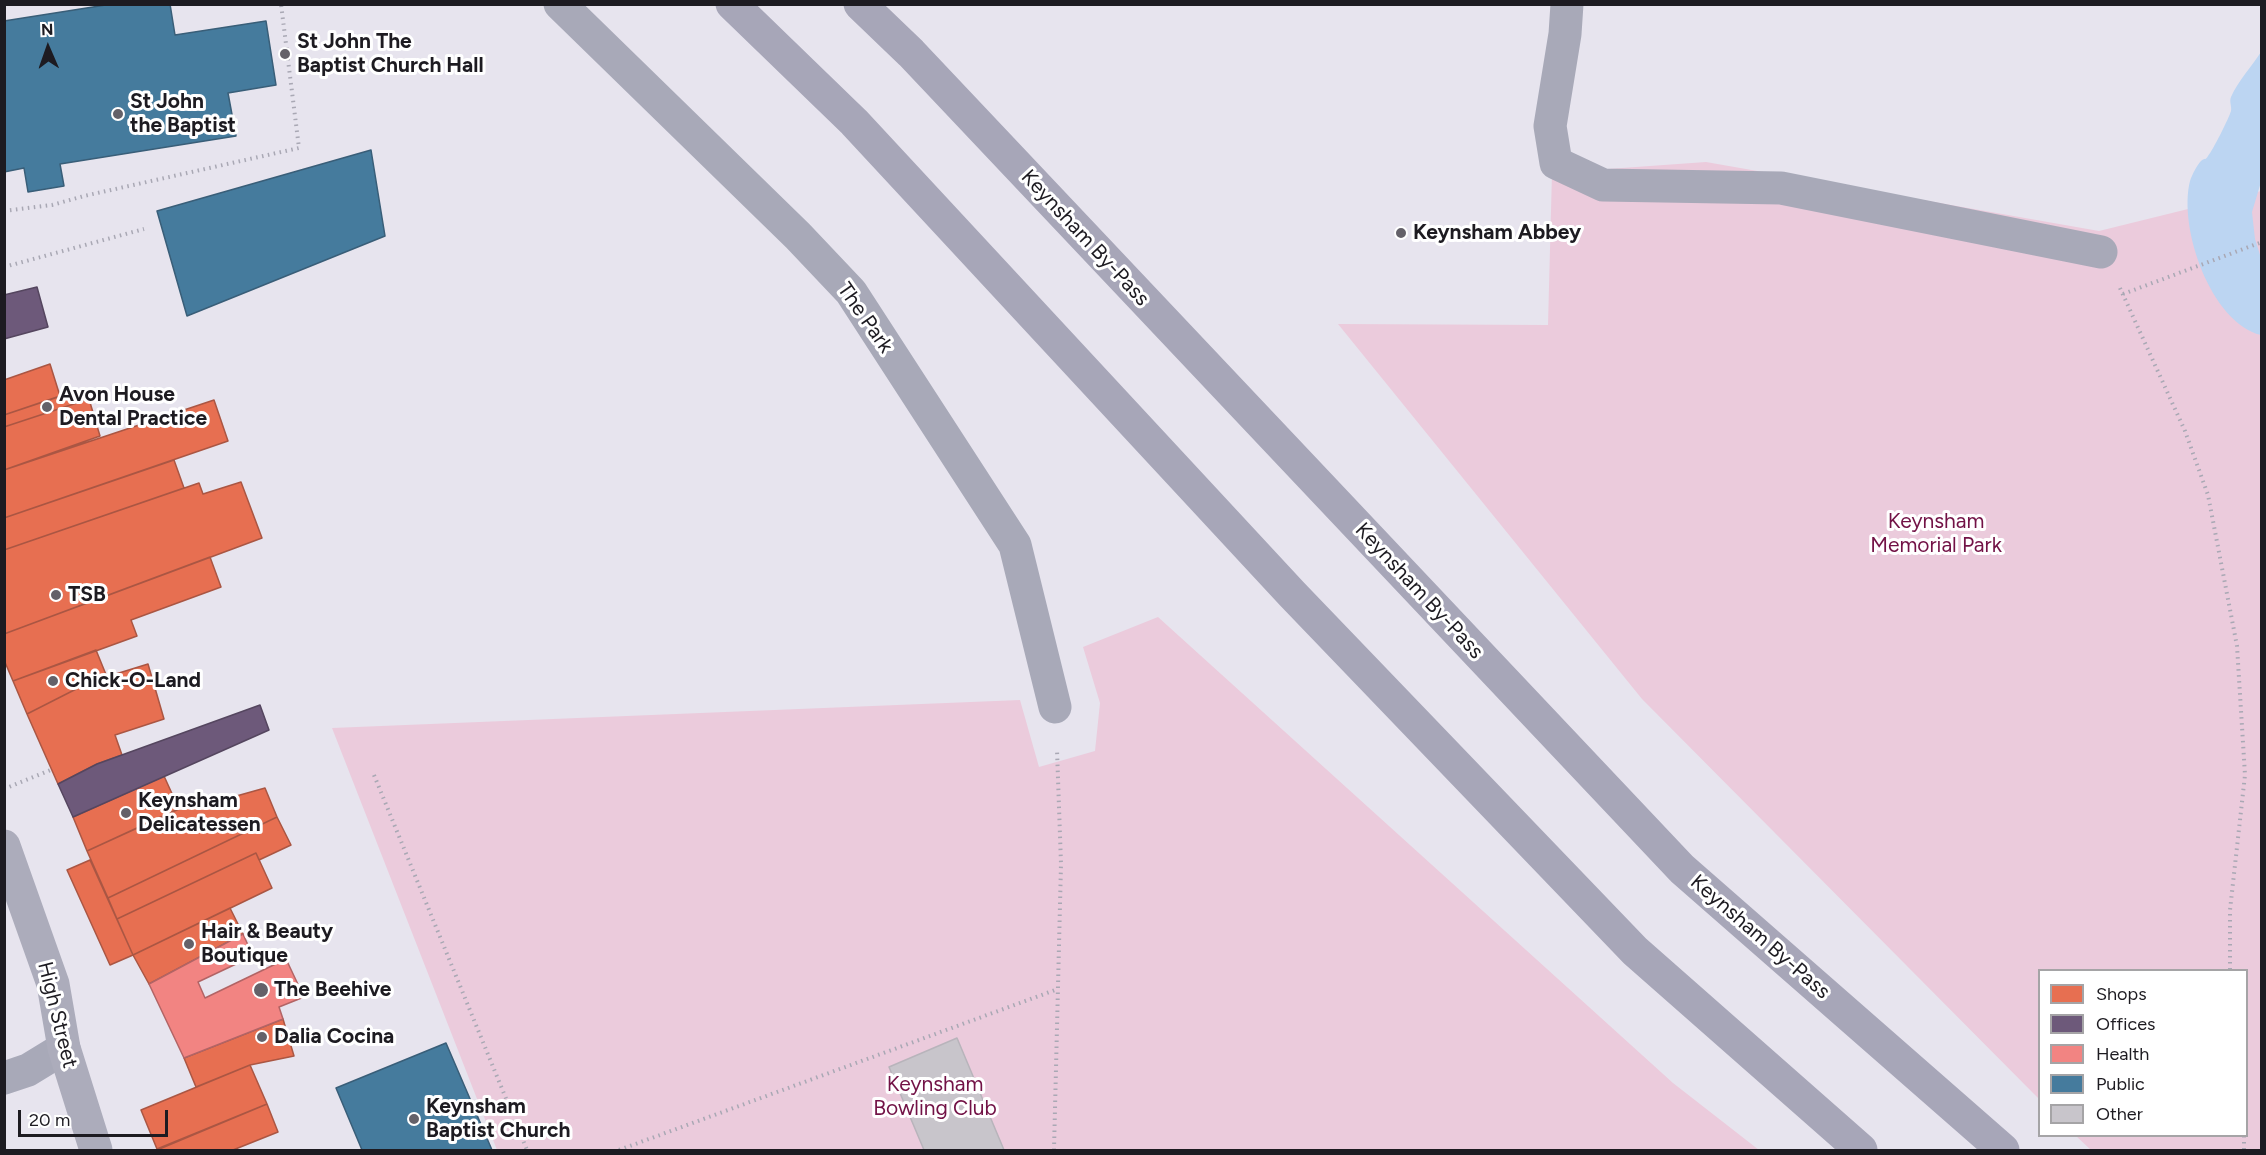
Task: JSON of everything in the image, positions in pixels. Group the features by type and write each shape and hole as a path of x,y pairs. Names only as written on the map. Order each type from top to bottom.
{"highway":[{"path":"732,4 854,122 1292,594 1635,951 1861,1150"},
{"name":"Keynsham By-Pass","path":"861,4 911,53 1682,870 2003,1150"}],"main road":[{"name":"High Street","path":"4,846 53,984 64,1048 96,1150"}],"street":[{"name":"The Park","path":"560,4 798,236 851,292 1015,545 1055,707"},
{"path":"1567,4 1565,34 1550,126 1556,163 1603,185 1781,188 2101,252"},
{"path":"4,1078 28,1070 64,1048"}],"path":[{"path":"4,211 52,205 299,148 281,4"},
{"path":"4,267 144,229"},
{"path":"2230,969 2230,910 2245,775 2237,646 2208,495 2185,431 2123,294 2262,242"},
{"path":"1054,1150 1061,864 1055,707"},
{"path":"4,789 53,770"},
{"path":"374,775 527,1150"},
{"path":"619,1150 1058,989"}],"green space":[{"name":"Keynsham Memorial Park","path":"1706,162 2099,231 2261,191 2261,1150 2091,1150 2077,1137 2248,1137 2248,969 2038,969 2038,1098 1642,699 1338,324 1548,325 1552,173"},
{"name":"Keynsham Bowling Club","path":"1158,617 1673,1083 1759,1150 497,1150 332,728 1020,700 1039,767 1095,751 1100,703 1083,647"}],"water":[{"path":"2261,52 2261,182 2252,212 2255,239 2261,258 2261,335 2243,327 2227,312 2213,293 2194,247 2189,223 2188,201 2193,173 2213,147 2231,111 2230,99 2234,91"}],"building: Shops":[{"path":"50,364 60,396 4,415 4,380"},
{"name":"Avon House Dental Practice","path":"85,388 89,399 4,427 4,415"},
{"path":"89,399 100,436 4,470 4,427"},
{"path":"214,400 228,441 4,518 4,470"},
{"path":"174,460 184,488 4,550 4,518"},
{"name":"TSB","path":"241,482 262,538 4,634 4,550 199,483 203,494"},
{"path":"210,557 221,587 131,620 137,636 13,681 4,660 4,634"},
{"name":"Chick-O-Land","path":"96,650 107,677 90,682 27,714 13,681"},
{"path":"148,664 164,719 115,735 122,755 97,764 58,784 27,714 90,682"},
{"name":"Keynsham Delicatessen","path":"164,776 179,809 87,851 73,817"},
{"path":"265,788 277,817 108,898 87,851 189,804 190,809"},
{"path":"277,817 291,845 259,860 256,853 117,919 108,898"},
{"path":"256,853 272,888 133,955 117,919"},
{"path":"90,860 133,955 110,965 67,870"},
{"name":"Hair & Beauty Boutique","path":"230,908 243,934 149,984 133,955"},
{"name":"Dalia Cocina","path":"283,1019 294,1056 250,1065 196,1087 184,1058"},
{"path":"250,1065 267,1104 157,1149 141,1110"},
{"path":"267,1104 278,1132 233,1150 157,1150"}],"building: Offices":[{"path":"37,287 48,327 4,339 4,295"},
{"path":"260,705 269,730 73,817 58,784 97,764"}],"building: Health":[{"name":"The Beehive","path":"243,934 253,956 198,982 205,998 286,959 304,997 279,1007 283,1019 184,1058 149,984"}],"building: Public":[{"name":"St John the Baptist","path":"112,4 170,4 175,35 266,21 276,85 228,93 236,136 60,164 64,186 28,192 24,168 4,172 4,21"},
{"path":"371,150 385,236 187,316 157,211"},
{"name":"Keynsham Baptist Church","path":"446,1043 492,1150 362,1150 336,1088"}],"building: Other":[{"path":"957,1038 1004,1150 924,1150 889,1067"}],"place":[{"name":"St John The Baptist Church Hall","path":"285,54"},
{"name":"St John the Baptist","path":"118,114"},
{"name":"Keynsham Abbey","path":"1401,233"},
{"name":"Avon House Dental Practice","path":"47,407"},
{"name":"TSB","path":"56,595"},
{"name":"Chick-O-Land","path":"53,681"},
{"name":"Keynsham Delicatessen","path":"126,813"},
{"name":"Hair & Beauty Boutique","path":"189,944"},
{"name":"The Beehive","path":"261,990"},
{"name":"Dalia Cocina","path":"262,1037"},
{"name":"Keynsham Baptist Church","path":"414,1119"}]}
